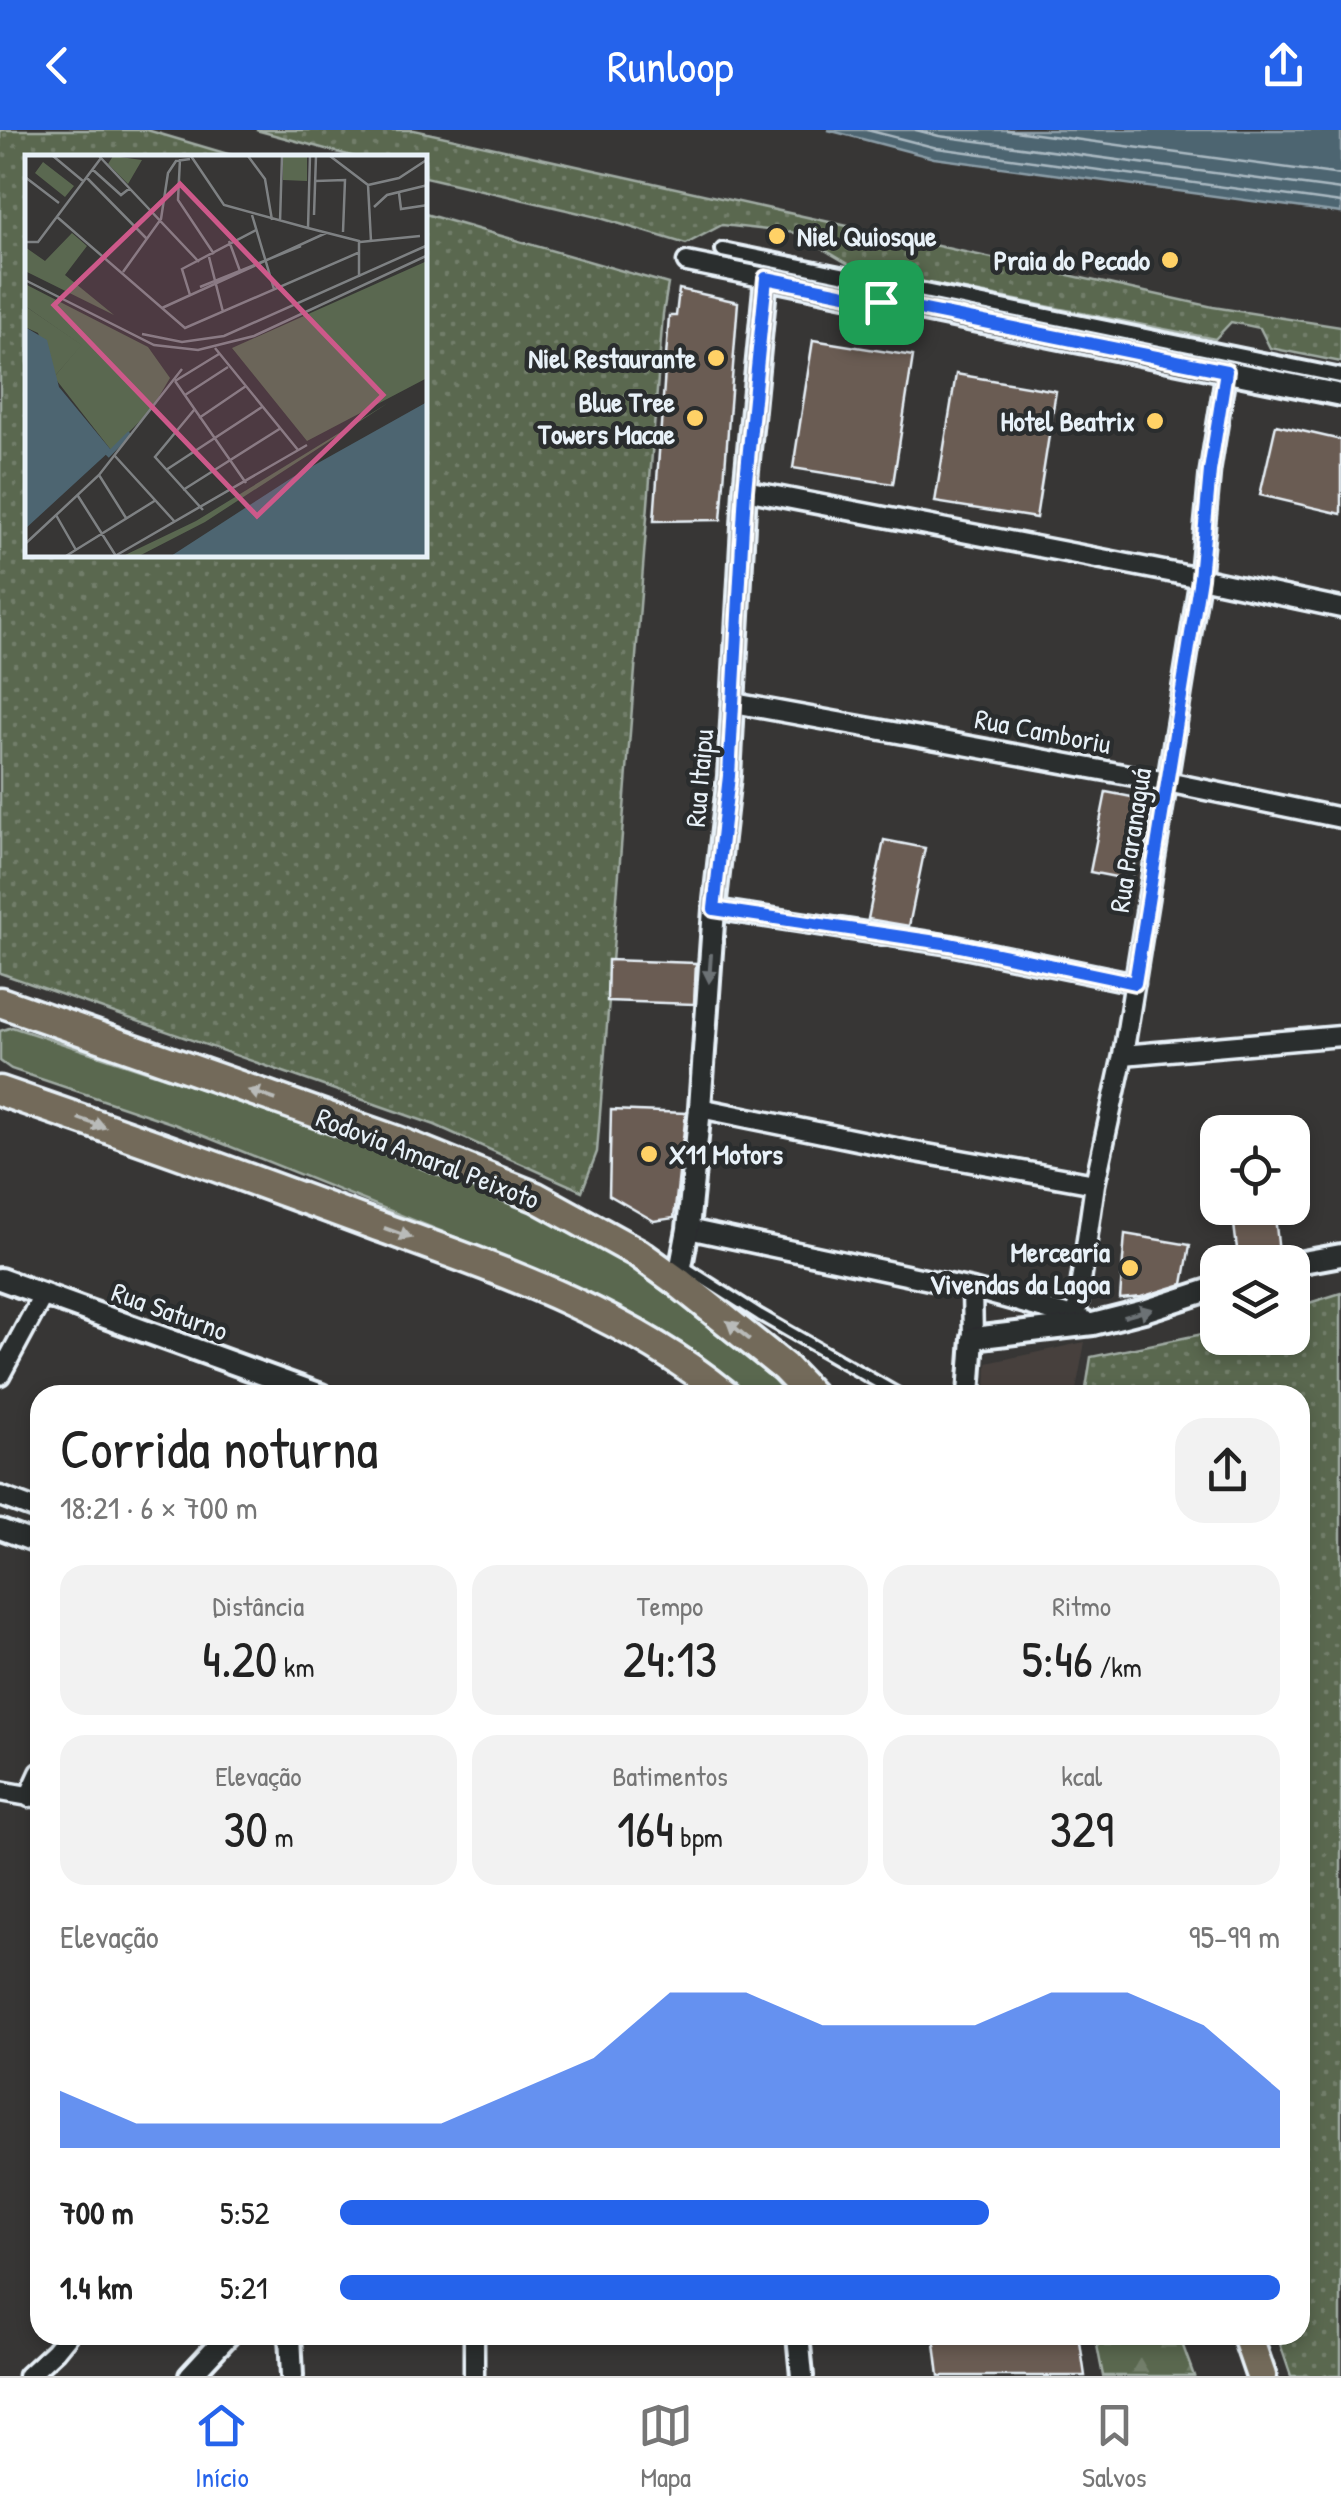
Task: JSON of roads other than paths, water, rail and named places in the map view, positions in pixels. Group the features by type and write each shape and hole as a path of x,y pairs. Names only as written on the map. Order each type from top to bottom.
{"highway":[{"name":"Rodovia Amaral Peixoto","path":"0,1002 397,1141 536,1197 679,1273 801,1385"},
{"path":"0,1012 34,1016"},
{"path":"1,1091 239,1174 565,1297 643,1337 714,1385"},
{"path":"1250,2345 1261,2376"}],"street":[{"path":"723,250 1341,376"},
{"path":"687,262 1341,395"},
{"name":"Rua Itaipu","path":"679,1273 688,1230 700,1108 714,909 729,776 745,490 766,278"},
{"name":"Rua Paranaguá","path":"1085,1320 1095,1184 1135,983 1200,578 1210,471 1226,371"},
{"path":"745,490 1341,608"},
{"name":"Rua Camboriu","path":"734,703 1341,818"},
{"path":"714,909 950,944 1135,983"},
{"path":"1123,1055 1341,1036"},
{"path":"700,1108 1095,1184"},
{"path":"688,1230 972,1289 1085,1320"},
{"path":"1310,1261 1341,1255"},
{"name":"Rua Saturno","path":"0,1278 293,1385"},
{"path":"970,1385 972,1289"},
{"path":"972,1338 1144,1312 1200,1293"},
{"path":"0,1375 43,1295"},
{"path":"0,1496 30,1507"},
{"path":"0,1529 30,1540"},
{"path":"0,1791 30,1797"},
{"path":"28,2376 59,2345"},
{"path":"190,2376 219,2345"},
{"path":"290,2345 292,2376"},
{"path":"474,2345 474,2376"},
{"path":"799,2345 802,2376"}],"lane":[{"path":"679,1273 882,1385"}],"water":[{"path":"828,130 1341,130 1341,213 934,158"}],"place":[{"name":"Niel Quiosque","path":"777,236"},
{"name":"Praia do Pecado","path":"1170,260"},
{"name":"Niel Restaurante","path":"716,358"},
{"name":"Blue Tree Towers Macae","path":"695,418"},
{"name":"Hotel Beatrix","path":"1155,421"},
{"name":"X11 Motors","path":"649,1154"},
{"name":"Mercearia Vivendas da Lagoa","path":"1130,1268"}]}
